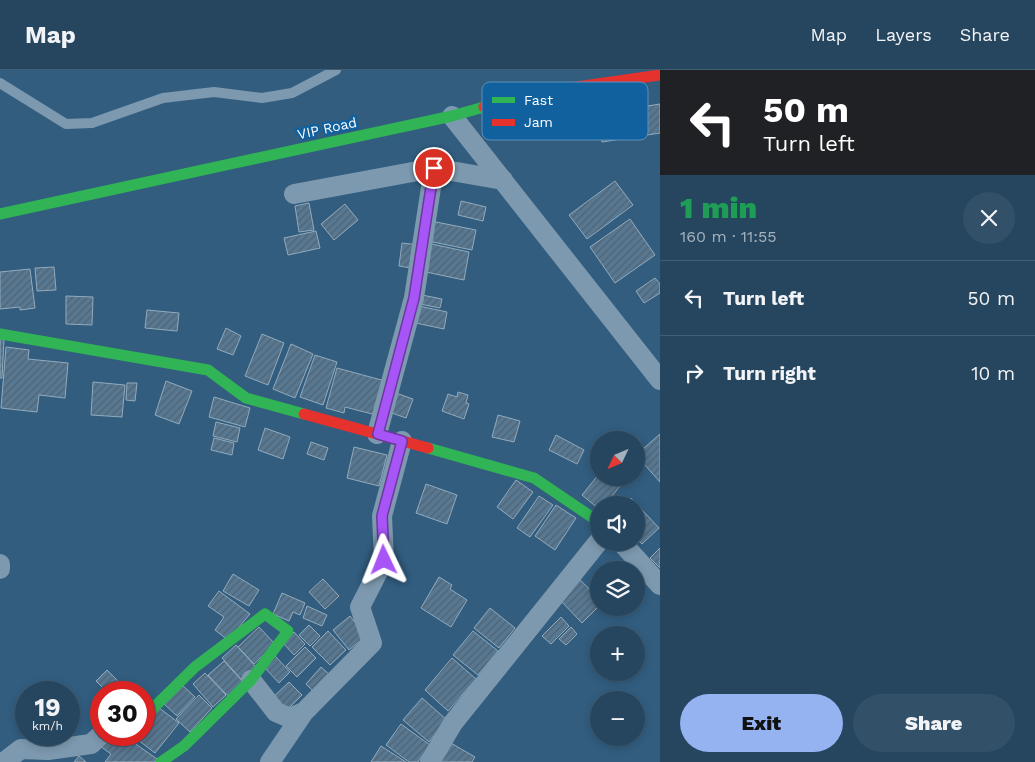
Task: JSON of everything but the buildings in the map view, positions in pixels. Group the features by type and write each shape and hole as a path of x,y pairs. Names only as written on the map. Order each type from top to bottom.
{"main road":[{"name":"VIP Road","path":"616,82 660,76"},
{"name":"VIP Road","path":"0,214 452,116 482,108"},
{"path":"0,334 208,370 246,398 534,478 590,516"},
{"path":"155,706 195,667 265,614 288,630 251,680 184,746 161,762"}],"street":[{"path":"452,116 660,380"},
{"path":"294,194 434,168 503,180"},
{"path":"378,434 414,298 434,168"},
{"path":"270,762 304,712 372,643 360,608 384,560 382,516 402,441"},
{"path":"430,762 453,723 591,551"},
{"path":"629,551 660,585"},
{"path":"251,680 276,712 290,718 304,712"},
{"path":"4,762 21,749 48,750 90,744"}],"lane":[{"path":"0,83 66,124 92,123 163,98 214,92 262,98 292,93 336,70"}],"traffic: fast":[{"path":"0,214 452,116 482,108"},
{"path":"0,334 208,370 246,398 304,414"},
{"path":"428,448 534,478 590,516"},
{"path":"155,706 195,667 265,614 288,631 251,680 184,746 161,762"}],"traffic: jam":[{"path":"611,82 660,75"},
{"path":"304,414 428,448"}],"route":[{"path":"384,560 382,516 402,441 378,434 414,298 434,168"}]}
